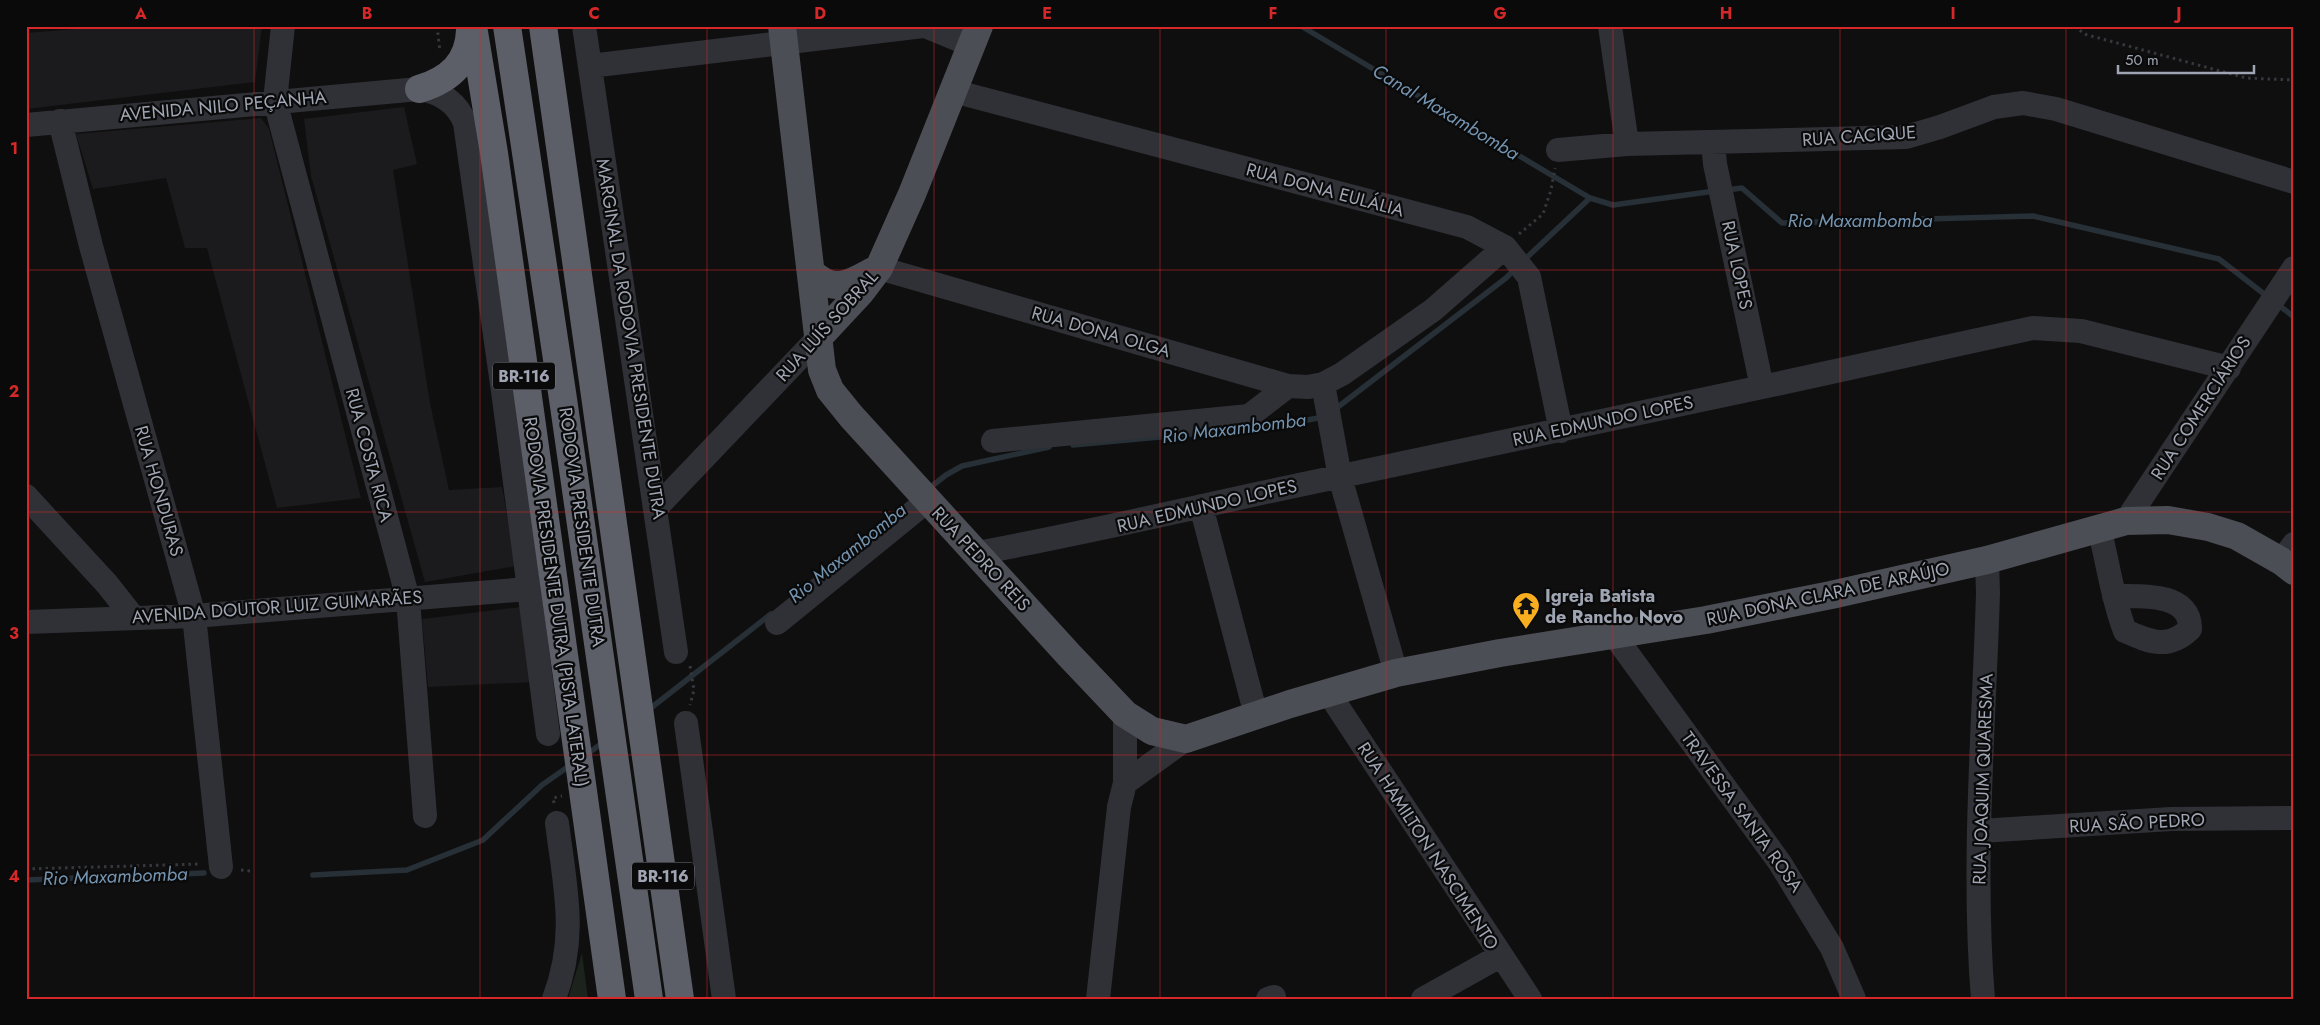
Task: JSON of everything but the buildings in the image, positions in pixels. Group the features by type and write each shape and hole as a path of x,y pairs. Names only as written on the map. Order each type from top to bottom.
{"highway":[{"name":"RODOVIA PRESIDENTE DUTRA","path":"507,26 649,999"},
{"name":"RODOVIA PRESIDENTE DUTRA","path":"543,26 680,999"},
{"path":"419,89 443,80 462,64 468,47 463,28"},
{"name":"RODOVIA PRESIDENTE DUTRA (PISTA LATERAL)","path":"463,28 494,153 560,730 582,788 612,999"}],"main road":[{"name":"RUA PEDRO REIS","path":"783,34 824,378 830,390 905,477 1125,714"},
{"name":"RUA LUÍS SOBRAL","path":"819,337 860,293 879,268 916,185 975,36"},
{"path":"812,273 829,285 839,286 852,282 879,268"},
{"name":"RUA DONA CLARA DE ARAÚJO","path":"1186,739 1328,692 1396,673 1500,653 1614,636 1778,606 1987,560 2126,521 2168,520 2208,527 2236,536 2290,559"},
{"path":"1125,714 1152,731 1186,739"}],"street":[{"path":"275,101 283,26"},
{"name":"MARGINAL DA RODOVIA PRESIDENTE DUTRA","path":"584,26 656,508 683,658"},
{"path":"590,66 783,34 924,26 975,36"},
{"path":"1610,26 1627,144"},
{"path":"419,89 435,92 446,98 458,110 464,124 503,391 528,589 560,730"},
{"name":"AVENIDA NILO PEÇANHA","path":"26,125 419,89"},
{"name":"RUA DONA EULÁLIA","path":"953,91 1467,227 1508,250 1529,278 1560,431"},
{"name":"RUA COSTA RICA","path":"275,101 408,599 425,816"},
{"name":"RUA CACIQUE","path":"1557,158 1627,144 1714,153 1906,136 1940,128 1994,107 2023,103 2056,109 2294,182"},
{"name":"RUA HONDURAS","path":"60,121 91,246 194,616 221,867"},
{"name":"RUA LOPES","path":"1714,153 1762,387"},
{"name":"RUA DONA OLGA","path":"879,268 1288,386 1308,387 1327,403 1364,359 1433,310 1508,250"},
{"name":"RUA COMERCIÁRIOS","path":"2126,521 2294,268"},
{"name":"RUA EDMUNDO LOPES","path":"977,554 1093,532 1201,506 1560,431 2033,328 2081,331 2229,368"},
{"name":"RUA LUÍS SOBRAL","path":"656,508 819,337"},
{"path":"993,441 1249,416 1288,386"},
{"path":"1327,403 1340,477 1396,673"},
{"path":"26,496 107,584 133,616"},
{"path":"777,623 926,500"},
{"path":"1201,506 1256,715"},
{"path":"2099,528 2114,596"},
{"name":"RUA JOAQUIM QUARESMA","path":"1983,999 1980,962 1980,831 1988,593 1987,560"},
{"name":"AVENIDA DOUTOR LUIZ GUIMARÃES","path":"26,622 133,616 194,616 528,589"},
{"name":"TRAVESSA SANTA ROSA","path":"1614,636 1801,894 1832,948 1854,999"},
{"name":"RUA HAMILTON NASCIMENTO","path":"1328,692 1530,999"},
{"path":"1098,999 1119,807 1125,783 1125,714"},
{"path":"686,723 724,999"},
{"path":"1125,783 1186,739"},
{"name":"RUA SÃO PEDRO","path":"1980,831 2171,819 2294,818"},
{"path":"554,999 565,966 569,938 568,906 557,824"},
{"path":"1423,999 1500,956"}],"path":[{"path":"438,26 438,33 463,28"},
{"path":"2075,26 2084,34 2246,78 2294,80"},
{"path":"1508,250 1543,214 1551,190 1557,158"},
{"path":"683,658 694,690"},
{"path":"26,869 204,864 250,871"}],"shaded area":[{"path":"114,26 262,26 255,82 26,109 26,33"},
{"path":"404,107 417,164 393,170 430,403 449,490 502,487 516,566 425,582 311,176 304,119"},
{"path":"261,118 269,129 361,498 277,508 207,248 185,248 166,178 93,189 76,134"},
{"path":"521,607 532,682 428,687 422,619"},
{"path":"582,953 588,999 568,999"}],"waterway":[{"name":"Canal Maxambomba","path":"1301,26 1590,198 1613,205 1715,191"},
{"name":"Rio Maxambomba","path":"1727,190 1742,188 1782,223 2033,216 2219,259 2268,297"},
{"name":"Rio Maxambomba","path":"1522,262 1590,198"},
{"name":"Rio Maxambomba","path":"1334,410 1506,278 1516,268"},
{"name":"Rio Maxambomba","path":"2276,303 2294,317"},
{"name":"Rio Maxambomba","path":"1073,445 1268,427 1324,417"},
{"name":"Rio Maxambomba","path":"927,490 946,475 962,466 1049,447"},
{"name":"Rio Maxambomba","path":"647,711 771,614"},
{"name":"Rio Maxambomba","path":"586,755 605,741"},
{"name":"Rio Maxambomba","path":"313,875 407,870 483,840 542,785 572,764"},
{"name":"Rio Maxambomba","path":"26,880 204,873"}],"place":[{"name":"Igreja Batista de Rancho Novo","path":"1526,630"}]}
